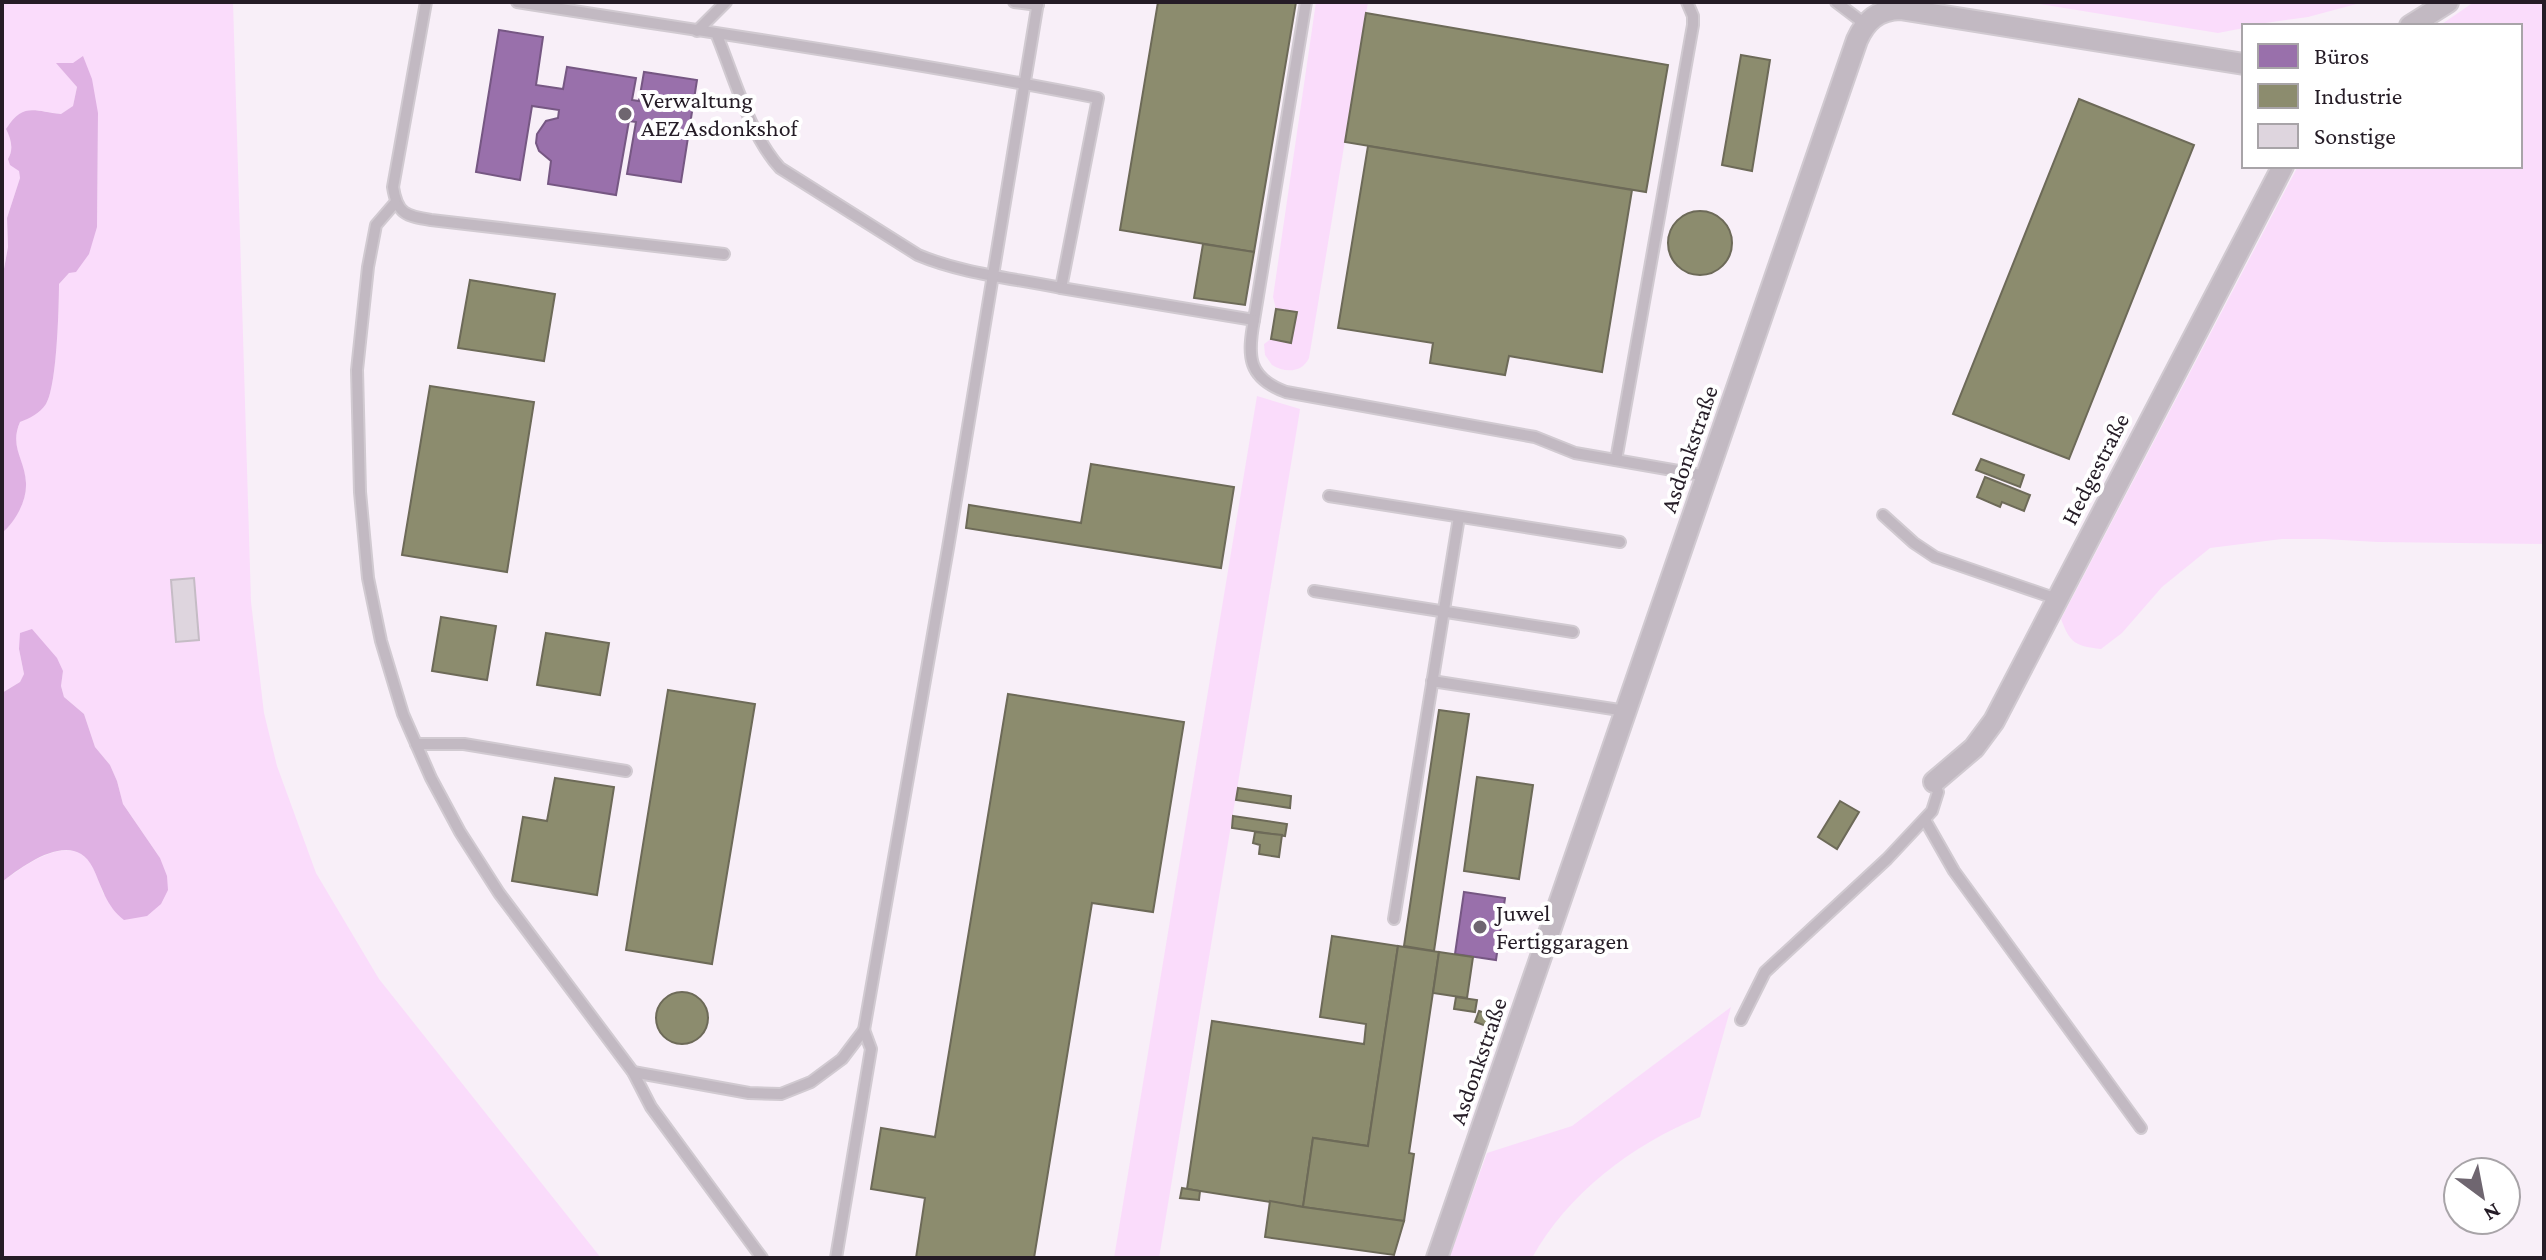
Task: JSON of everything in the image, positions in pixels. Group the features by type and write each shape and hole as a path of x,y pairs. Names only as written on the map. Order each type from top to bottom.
{"street":[{"path":"2413,24 2448,2"},
{"path":"1865,24 1880,13 1900,9 2242,64"},
{"name":"Asdonkstraße","path":"1437,1258 1865,24"},
{"name":"Hedgestraße","path":"1934,782 1974,748 1994,721 2282,168"}],"lane":[{"path":"426,2 393,187 395,203 402,211 413,217 431,220 724,254"},
{"path":"517,2 1024,83 1098,98 1061,288"},
{"path":"697,31 726,2"},
{"path":"633,1072 749,1093 781,1094 811,1082 842,1059 864,1030 1038,4 1014,2"},
{"path":"1306,2 1250,341 1253,367 1261,379 1286,392 1535,437 1565,450 1707,476"},
{"path":"1616,460 1693,25 1687,2"},
{"path":"1836,2 1865,24"},
{"path":"716,33 768,155 780,168 918,255 954,268 1254,320"},
{"path":"395,203 376,225 368,267 357,370 360,492 368,578 381,641 403,714 460,832 499,893 633,1072 651,1107 762,1258"},
{"path":"1329,496 1620,542"},
{"path":"1883,515 1935,557 2057,599"},
{"path":"1394,919 1459,517"},
{"path":"1314,591 1573,632"},
{"path":"1432,681 1626,711"},
{"path":"416,744 464,744 626,771"},
{"path":"1741,1020 1765,972 1925,820 1936,802 1938,792 1934,782"},
{"path":"1925,820 1954,871 2141,1128"},
{"path":"836,1258 871,1049 864,1030"}],"shaded area":[{"path":"2,2 233,2 251,602 264,713 277,766 316,873 379,979 601,1258 2,1258 2,882 47,854 72,851 83,855 92,865 104,895 160,858 123,804 117,781 110,765 95,747 84,714 64,697 61,686 63,671 19,649 24,674 20,682 2,693 2,533 19,511 26,490 17,431 20,422 40,410 50,395 57,346 59,284 97,227 98,113 73,63 57,63 77,87 73,106 61,114 24,112 6,129 11,144 8,159 19,171 20,178 7,218 8,247 2,280","holes":["194,578 199,640 176,642 171,580"]},
{"path":"1316,2 1368,2 1309,358 1302,367 1288,370 1272,365 1265,355 1264,344 1271,339 1291,342 1296,312 1276,309 1273,297"},
{"path":"2027,2 2364,2 2308,17 2242,24 2242,28 2218,33"},
{"path":"2474,2 2544,2 2544,544 2282,539 2210,548 2162,587 2122,633 2101,649 2075,642 2061,619 2297,168 2522,168 2522,24 2442,24"},
{"path":"83,56 92,79 98,113 97,227 89,254 76,272 69,273 59,284 57,346 50,395 40,410 20,422 16,439 26,490 19,511 2,533 2,280 8,247 7,218 20,178 19,171 10,165 8,159 11,144 6,129 12,120 24,112 36,110 61,114 73,106 77,87 56,63 73,63"},
{"path":"1257,396 1300,409 1298,422 1159,1258 1114,1258"},
{"path":"32,629 57,658 63,671 61,686 64,697 84,714 95,747 110,765 117,781 123,804 160,858 167,876 168,890 161,904 147,916 124,920 118,915 93,868 84,856 73,851 61,850 48,854 2,882 2,693 20,682 24,674 19,649 20,633"},
{"path":"1731,1007 1700,1117 1650,1142 1604,1174 1564,1212 1532,1258 1449,1258 1487,1153 1572,1126"}],"building: Büros":[{"name":"Verwaltung AEZ Asdonkshof","path":"499,30 543,37 536,85 563,89 567,67 636,78 632,100 639,101 644,72 697,80 681,182 627,174 636,122 629,121 616,195 548,184 551,161 539,151 537,134 546,121 558,118 559,110 532,106 520,180 476,172"},
{"path":"1464,892 1505,898 1496,960 1455,954"}],"building: Industrie":[{"path":"1158,2 1296,2 1254,252 1120,230"},
{"path":"1366,13 1668,65 1646,192 1345,142"},
{"path":"1741,55 1770,60 1752,171 1722,165"},
{"path":"2079,99 2194,145 2069,459 1953,414"},
{"path":"1368,146 1632,190 1602,372 1509,356 1505,375 1430,363 1433,343 1338,328"},
{"path":"1700,211 1718,217 1726,225 1732,243 1726,261 1718,269 1700,275 1682,269 1674,261 1668,243 1674,225 1682,217"},
{"path":"1203,244 1254,252 1245,305 1194,298"},
{"path":"470,280 555,294 544,361 458,348"},
{"path":"1276,309 1297,312 1291,343 1271,339"},
{"path":"430,386 534,402 507,572 402,555"},
{"path":"1981,459 2024,475 2020,487 1976,470"},
{"path":"1091,464 1234,487 1221,568 966,528 969,505 1081,523"},
{"path":"1985,477 2030,495 2024,511 2002,502 2000,507 1977,497"},
{"path":"441,617 496,626 487,680 432,671"},
{"path":"546,633 609,643 600,695 537,685"},
{"path":"668,690 755,704 712,964 626,950"},
{"path":"1008,694 1184,722 1153,912 1092,903 1034,1258 916,1258 925,1198 871,1189 881,1128 935,1137"},
{"path":"1439,710 1469,714 1434,951 1404,946"},
{"path":"1477,777 1533,785 1519,879 1464,871"},
{"path":"555,778 614,787 597,895 512,881 523,817 547,821"},
{"path":"1238,788 1291,796 1290,808 1236,800"},
{"path":"1840,801 1859,812 1837,849 1818,837"},
{"path":"1233,816 1287,824 1285,836 1232,828"},
{"path":"1255,832 1282,835 1279,857 1259,854 1260,845 1253,843"},
{"path":"1332,936 1398,946 1368,1146 1313,1138 1303,1207 1187,1189 1212,1021 1364,1044 1366,1024 1320,1017"},
{"path":"1398,946 1439,952 1409,1153 1414,1154 1404,1221 1303,1207 1313,1138 1368,1146"},
{"path":"1439,952 1473,957 1467,998 1433,993"},
{"path":"682,992 701,999 708,1018 701,1037 682,1044 663,1037 656,1018 663,999"},
{"path":"1456,997 1477,1000 1475,1012 1454,1009"},
{"path":"1479,1011 1493,1016 1489,1027 1475,1022"},
{"path":"1182,1188 1200,1191 1199,1200 1180,1198"},
{"path":"1270,1201 1404,1221 1394,1255 1265,1237"}],"building: Sonstige":[{"path":"194,578 199,640 176,642 171,580"}],"place":[{"name":"Verwaltung AEZ Asdonkshof","path":"625,114"},
{"name":"Juwel Fertiggaragen","path":"1480,927"}]}
